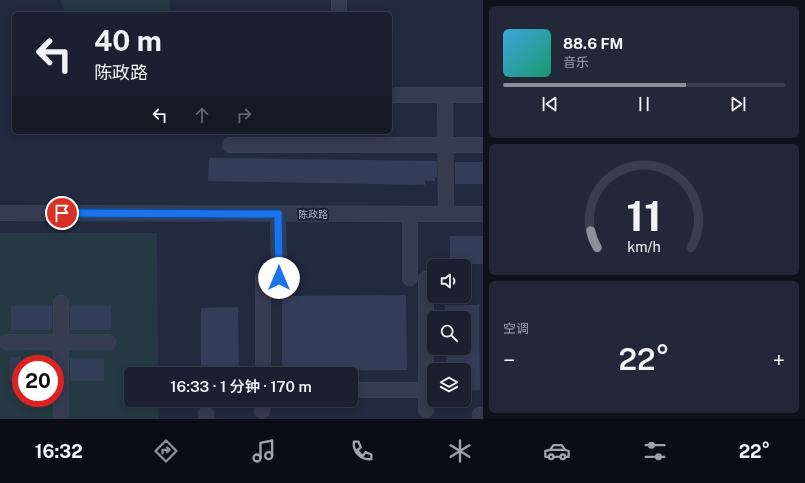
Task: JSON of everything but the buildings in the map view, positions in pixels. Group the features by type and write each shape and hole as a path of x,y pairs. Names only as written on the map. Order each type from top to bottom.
{"street":[{"path":"339,0 339,12"},
{"path":"392,95 483,95"},
{"path":"445,95 446,214"},
{"path":"230,145 339,138 445,145 483,144"},
{"name":"陈政路","path":"0,213 483,214"},
{"path":"278,214 279,278"},
{"path":"410,214 410,278"},
{"path":"263,278 263,367"},
{"path":"426,279 426,410"},
{"path":"61,303 61,414"},
{"path":"7,342 108,342"},
{"path":"358,390 426,390"}],"shaded area":[{"path":"60,0 170,0 170,12 65,12"},
{"path":"0,233 157,233 158,367 124,367 124,407 158,407 159,419 0,419"}],"route":[{"path":"62,213 278,214 279,278"}]}
